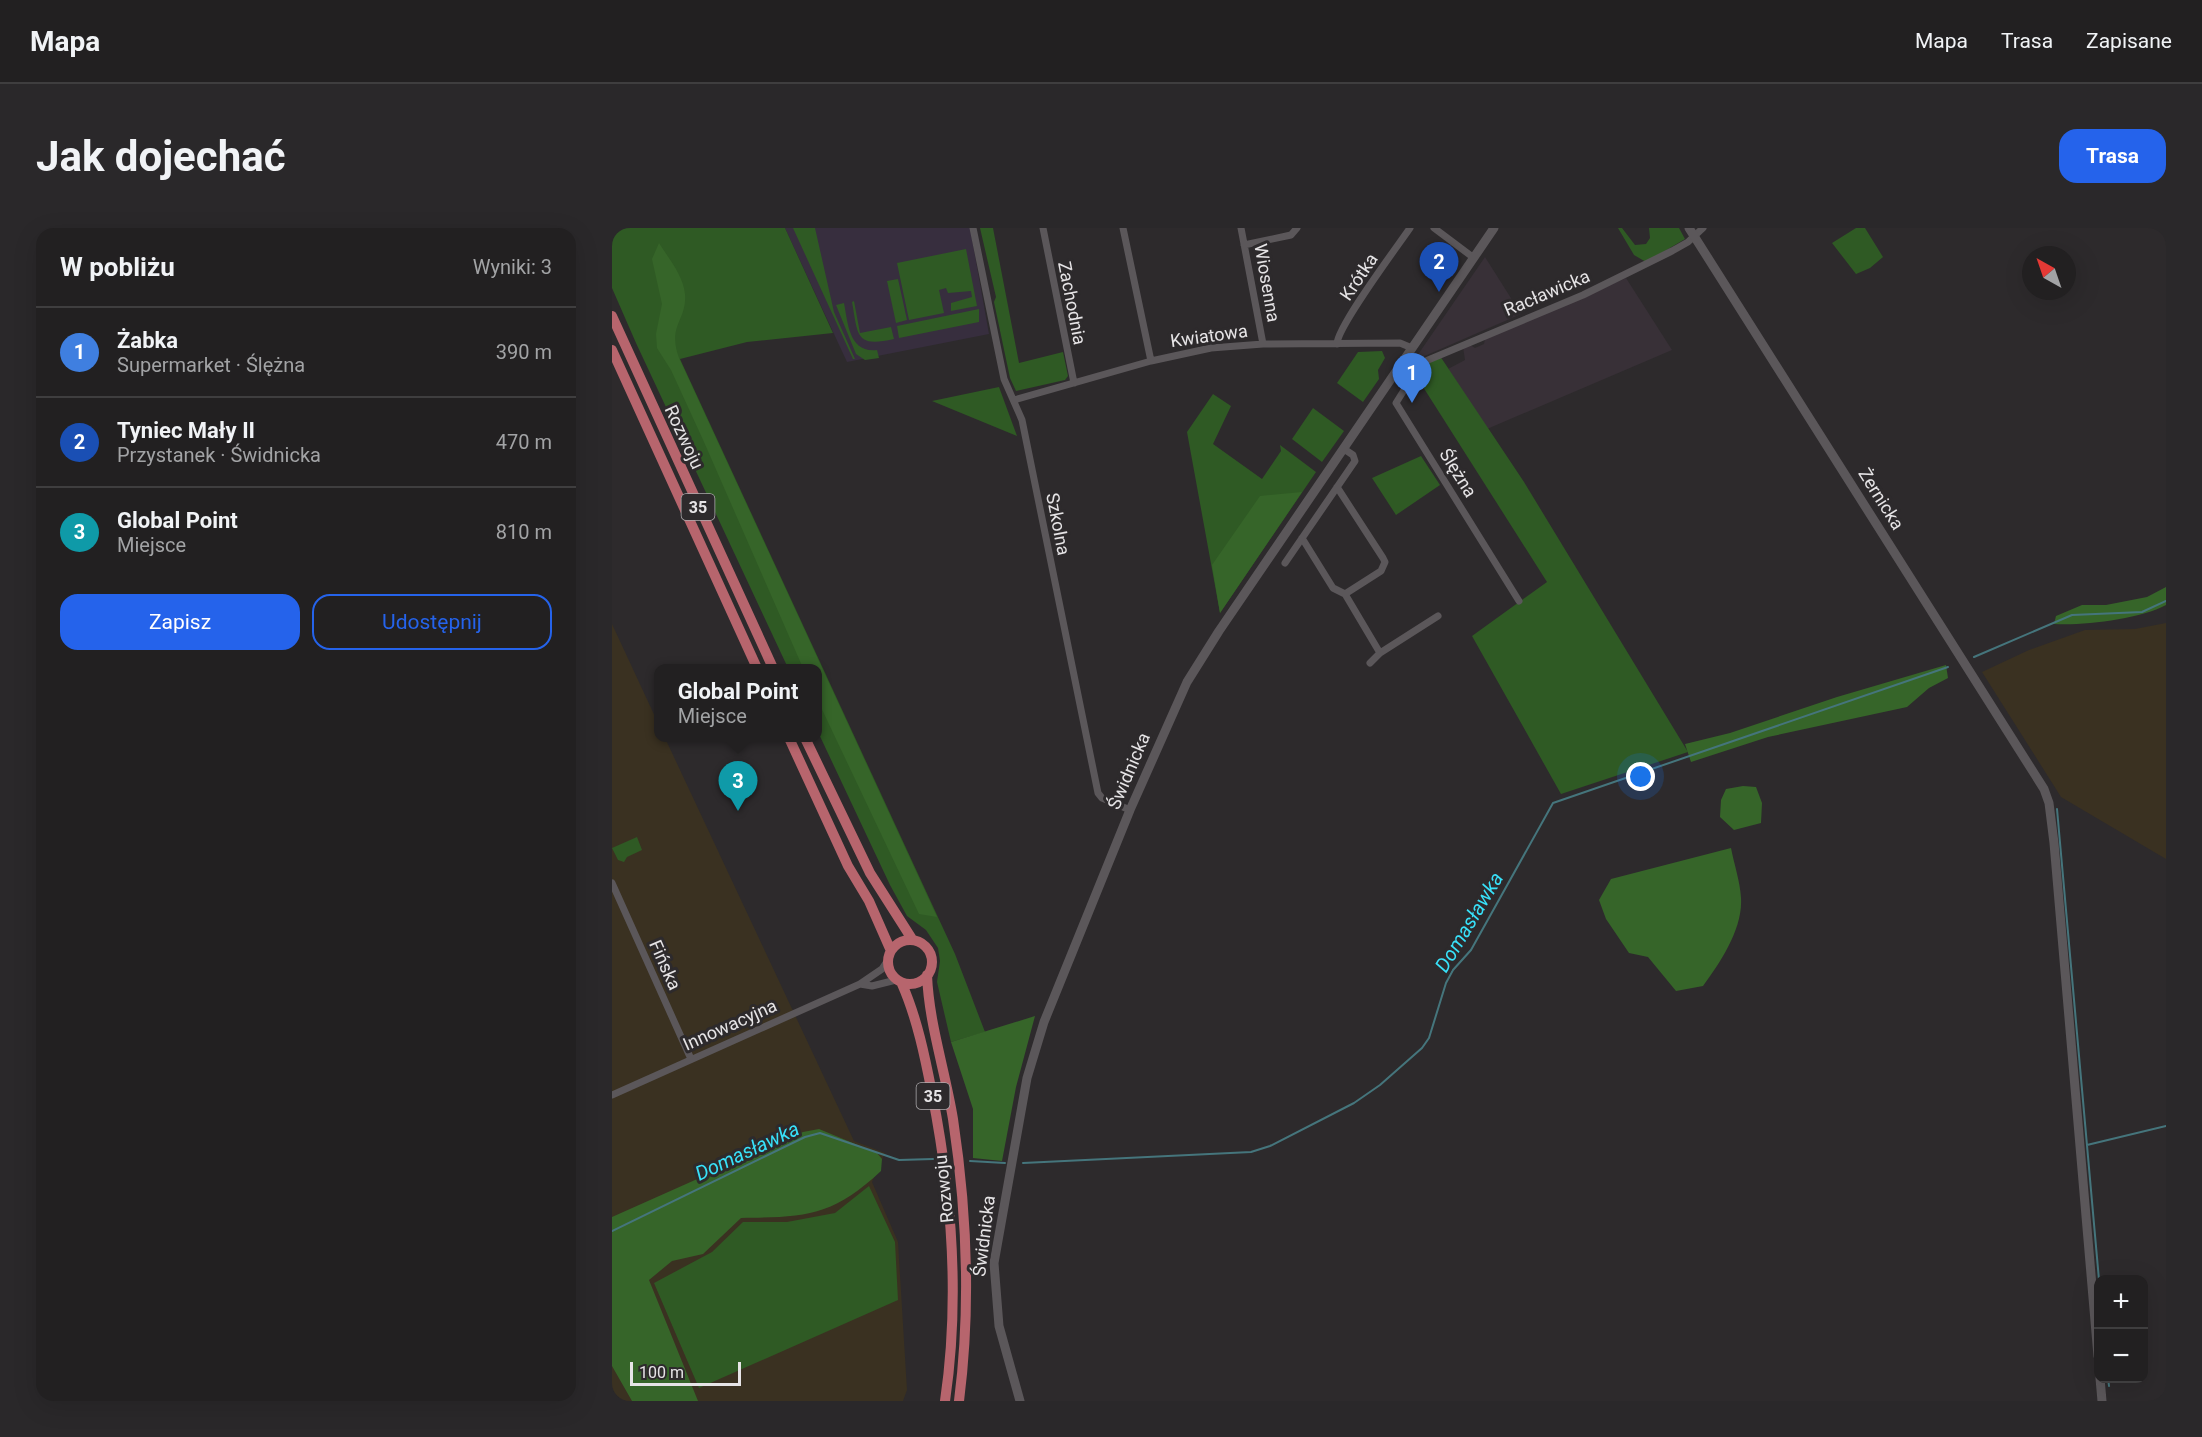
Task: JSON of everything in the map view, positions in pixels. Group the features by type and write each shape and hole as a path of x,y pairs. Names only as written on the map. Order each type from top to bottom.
{"main road":[{"name":"Rozwoju","path":"612,316 771,664"},
{"name":"Rozwoju","path":"612,350 755,664"},
{"name":"35","path":"791,742 848,866 868,901 889,955 890,972 899,982"},
{"name":"35","path":"807,742 870,873 912,939 924,943 929,951 931,964 927,975"},
{"path":"889,955 898,944 912,939"},
{"name":"Rozwoju","path":"927,975 933,1032 953,1120 965,1228 965,1326 958,1401"},
{"path":"899,982 918,983 927,975"},
{"name":"Rozwoju","path":"899,982 927,1067 948,1195 953,1302 945,1401"}],"street":[{"name":"Szkolna","path":"973,228 1004,379 1022,420 1098,793 1102,798 1130,810"},
{"name":"Zachodnia","path":"1043,228 1074,383"},
{"path":"1123,228 1151,361"},
{"name":"Wiosenna","path":"1241,228 1263,344"},
{"path":"1244,245 1291,235 1297,228"},
{"name":"Krótka","path":"1337,344 1337,339 1351,316 1410,228"},
{"path":"1434,228 1474,258"},
{"name":"Świdnicka","path":"1020,1401 999,1326 994,1263 1019,1116 1027,1078 1044,1022 1130,810 1187,682 1219,631 1494,228"},
{"name":"Racławicka","path":"1422,363 1583,295 1672,251 1688,242 1691,232 1703,228"},
{"name":"Żernicka","path":"1691,232 2044,789 2053,835 2096,1329"},
{"name":"Kwiatowa","path":"1014,400 1151,361 1211,348 1263,344 1400,343 1409,352"},
{"path":"1409,352 1422,363"},
{"name":"Ślężna","path":"1422,363 1396,403 1519,601"},
{"path":"1285,563 1355,461 1353,455 1344,449"},
{"path":"1337,487 1385,562 1381,570 1345,594"},
{"path":"1302,538 1334,588 1345,594 1380,653"},
{"path":"1371,663 1380,653 1438,616"},
{"name":"Fińska","path":"612,883 692,1059"},
{"name":"Innowacyjna","path":"612,1095 860,984 882,969 889,955"},
{"name":"Innowacyjna","path":"860,984 872,986 899,982"},
{"path":"2100,1383 2100,1400"}],"shaded area":[{"path":"785,228 970,228 989,334 847,362"},
{"path":"1485,257 1521,314 1420,358 1417,356"},
{"path":"1626,278 1672,350 1487,429 1448,369 1465,360 1463,347 1470,345 1475,348 1484,344 1485,339"},
{"path":"2166,623 2166,859 2061,797 1982,672 2029,650 2085,630 2135,629"},
{"path":"612,624 654,714 654,742 667,742 854,1141 885,1153 872,1182 898,1242 907,1390 903,1401 612,1401"}],"green space":[{"path":"612,228 785,228 833,333 747,342 680,359 821,664 786,664 612,288"},
{"path":"793,228 815,228 834,312 855,359 853,359"},
{"path":"980,228 993,228 1019,363 1063,352 1068,376 1065,380 1016,391 1010,378 994,302 996,297"},
{"path":"1618,228 1622,228 1635,245 1646,244 1650,238 1649,228 1679,228 1685,239 1646,262 1634,255"},
{"path":"1856,228 1865,228 1883,257 1870,268 1856,274 1832,243"},
{"path":"659,243 679,274 684,287 685,303 675,338 679,358 820,664 801,664 704,442 671,370 657,348 656,334 662,304 652,259"},
{"path":"966,249 977,306 951,311 951,303 972,297 971,291 948,293 946,288 939,290 944,313 909,320 897,263"},
{"path":"898,279 907,320 896,323 887,281"},
{"path":"854,301 860,333 891,327 894,339 872,342 865,340 858,331 852,302"},
{"path":"844,303 849,328 855,342 868,350 877,350 879,358 865,360 856,354 836,305"},
{"path":"979,309 979,322 899,338 897,326"},
{"path":"1382,351 1385,358 1378,370 1379,379 1363,402 1337,383 1358,352"},
{"path":"1440,356 1524,482 1688,752 1561,794 1472,636 1547,582 1418,379 1429,362"},
{"path":"999,387 1017,436 932,401"},
{"path":"1213,394 1231,406 1213,444 1262,479 1281,451 1280,445 1316,472 1220,613 1187,432"},
{"path":"1313,408 1344,431 1322,462 1292,439"},
{"path":"1421,456 1440,485 1396,515 1372,478"},
{"path":"1302,492 1220,613 1212,565 1260,496"},
{"path":"2166,587 2166,605 2155,610 2111,620 2080,624 2054,624 2056,616 2082,605 2106,605 2147,597"},
{"path":"1946,665 1948,678 1929,688 1907,707 1768,737 1691,762 1685,744 1730,733 1837,697"},
{"path":"822,666 955,954 985,1032 951,1042 937,982 940,961 938,948 926,930 907,916 822,740"},
{"path":"822,668 937,917 919,914 822,709"},
{"path":"1743,786 1756,787 1762,803 1761,823 1734,830 1720,817 1721,800 1726,789"},
{"path":"637,837 642,850 627,857 624,862 618,860 612,848"},
{"path":"1731,848 1741,898 1741,910 1734,933 1723,956 1703,986 1676,991 1648,957 1629,953 1606,919 1599,900 1611,879"},
{"path":"1035,1016 1016,1087 1002,1161 973,1158 973,1109 951,1042"},
{"path":"819,1129 877,1153 882,1159 881,1171 864,1186 832,1206 801,1215 741,1218 703,1254 672,1261 649,1280 698,1401 632,1401 612,1366 612,1217 803,1132"},
{"path":"869,1186 895,1242 898,1300 699,1388 654,1283 712,1252 743,1222 787,1222 835,1213"}],"waterway":[{"name":"Domasławka","path":"1974,657 2072,615 2142,612 2166,601"},
{"name":"Domasławka","path":"1023,1163 1251,1152 1270,1146 1354,1103 1380,1085 1422,1048 1429,1038 1446,983 1453,970 1471,950 1553,803 1948,667"},
{"path":"2057,809 2099,1275"},
{"path":"2087,1145 2166,1126"},
{"name":"Domasławka","path":"612,1231 805,1137 820,1133 899,1160 933,1159"},
{"name":"Domasławka","path":"970,1161 1005,1163"}],"place":[{"name":"Tyniec Mały II","path":"1439,292"},
{"name":"Żabka","path":"1412,403"},
{"name":"Global Point","path":"738,811"}]}
